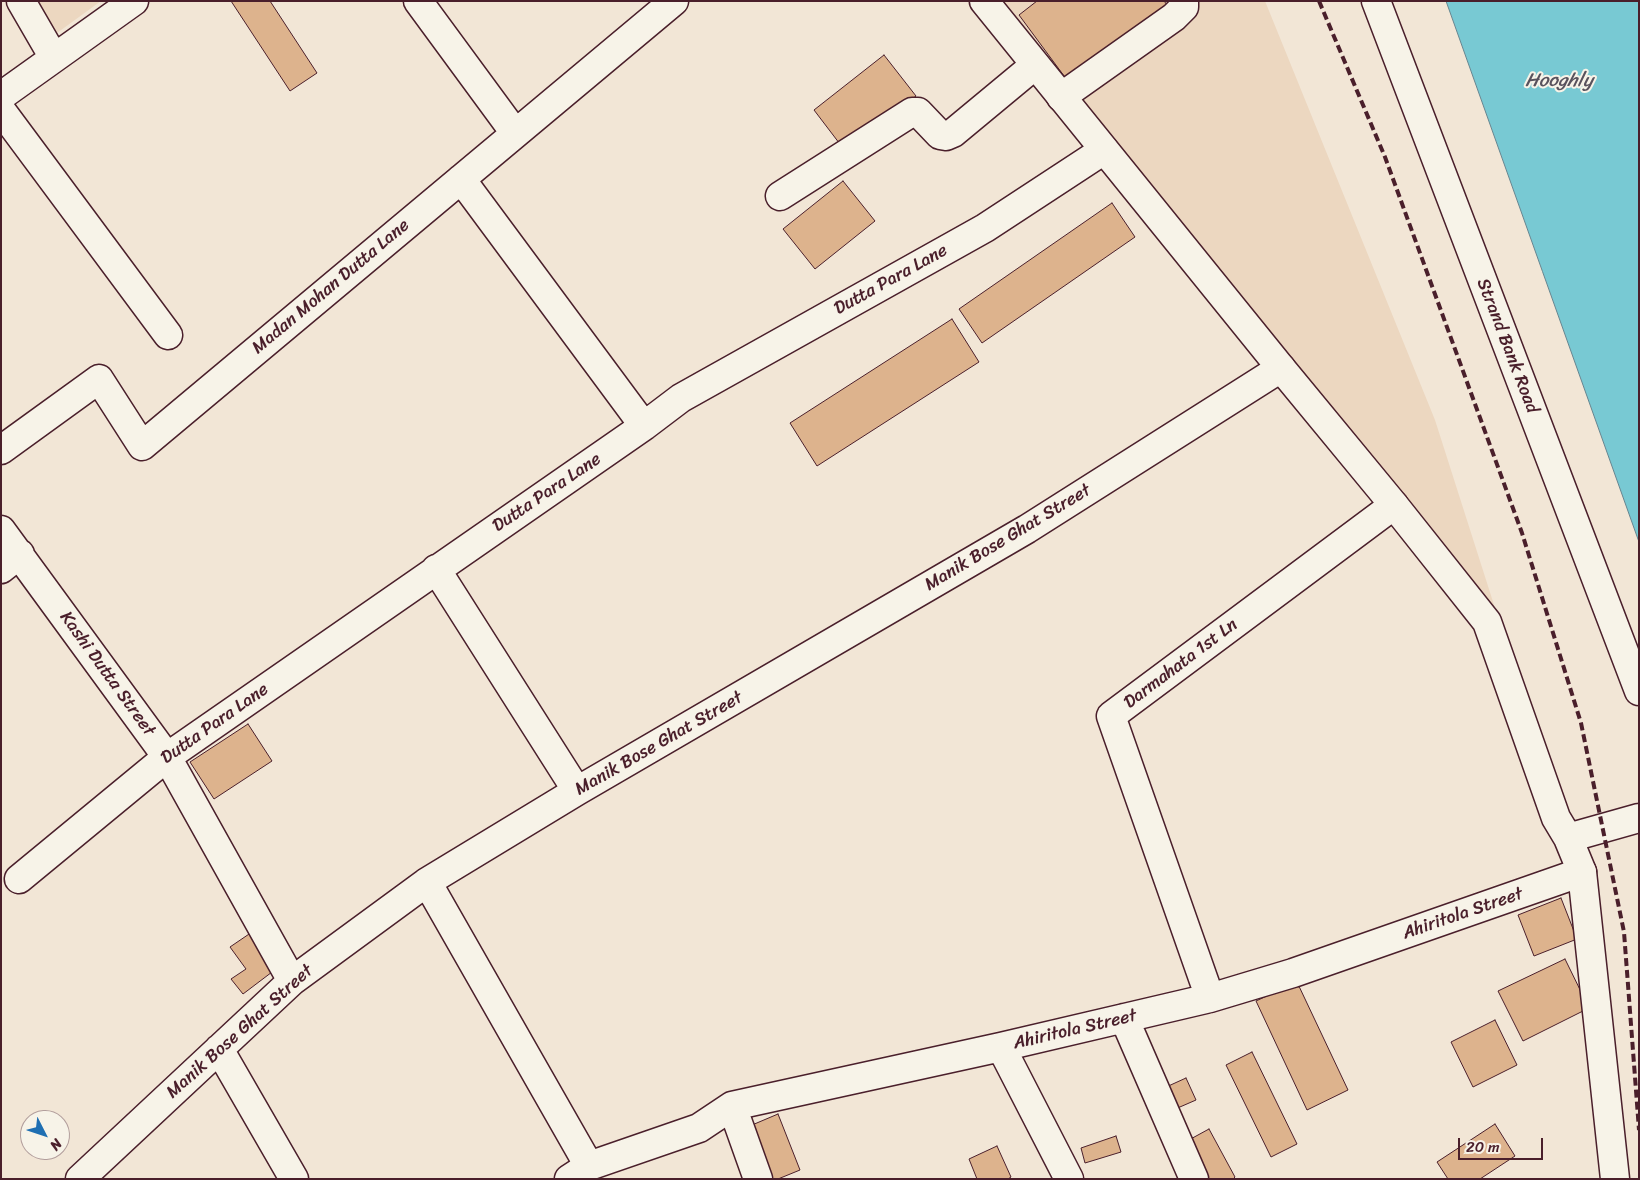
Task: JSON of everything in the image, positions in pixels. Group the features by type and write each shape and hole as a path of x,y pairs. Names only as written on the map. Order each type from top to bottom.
{"main road":[{"path":"21,1 54,58"},
{"path":"1,96 134,1"},
{"path":"418,1 515,133"},
{"name":"Madan Mohan Dutta Lane","path":"1,450 99,379 142,446 674,1"},
{"path":"984,1 1281,368 1394,504 1487,622 1556,818 1568,838 1582,872 1615,1179"},
{"path":"1062,97 1174,17 1184,7 1184,1"},
{"name":"Strand Bank Road","path":"1376,1 1639,691"},
{"path":"780,196 912,112 918,112 940,135 946,136 953,133 1035,65"},
{"path":"1,110 168,335"},
{"name":"Dutta Para Lane","path":"19,879 167,757 682,398 985,228 1104,150"},
{"path":"460,179 644,426"},
{"name":"Manik Bose Ghat Street","path":"80,1179 292,981 427,882 577,791 1027,530 1281,368"},
{"name":"Darmahata 1st Ln","path":"1210,998 1111,716 1394,504"},
{"name":"Kashi Dutta Street","path":"1,530 11,562 167,757 292,981"},
{"path":"436,569 577,791"},
{"path":"1568,838 1639,818"},
{"name":"Ahiritola Street","path":"579,1172 699,1128 732,1106 1001,1047 1210,998 1293,973 1582,872"},
{"path":"427,882 579,1172"},
{"path":"1124,1018 1194,1179"},
{"path":"1001,1047 1069,1179"},
{"path":"219,1049 294,1179"},
{"path":"732,1106 758,1179"}],"shaded area":[{"path":"35,1 101,1 57,33"},
{"path":"992,1 1265,1 1435,420 1495,608"}],"water":[{"name":"Hooghly","path":"1446,1 1639,1 1639,542"}],"building":[{"path":"231,1 270,1 317,73 290,91"},
{"path":"1037,1 1164,1 1168,6 1067,80 1019,15"},
{"path":"884,55 916,96 846,152 814,110"},
{"path":"843,181 875,221 815,269 783,229"},
{"path":"1112,203 1135,237 982,343 959,309"},
{"path":"952,319 979,362 817,466 790,423"},
{"path":"248,724 272,761 214,799 190,762"},
{"path":"1561,898 1577,939 1534,956 1518,915"},
{"path":"255,930 276,969 243,994 231,979 246,969 230,947"},
{"path":"1565,959 1589,1008 1523,1041 1498,991"},
{"path":"1297,982 1348,1090 1307,1110 1256,1001"},
{"path":"1495,1020 1517,1065 1473,1087 1451,1042"},
{"path":"1252,1052 1297,1144 1271,1157 1226,1065"},
{"path":"1186,1078 1196,1100 1173,1110 1164,1088"},
{"path":"778,1114 800,1170 778,1179 765,1179 745,1128"},
{"path":"1495,1124 1515,1156 1480,1179 1448,1179 1437,1162"},
{"path":"1209,1129 1235,1177 1233,1179 1207,1179 1187,1141"},
{"path":"1116,1136 1121,1152 1085,1163 1081,1148"},
{"path":"997,1146 1011,1177 1008,1179 977,1179 969,1159"}],"railway":[{"path":"1319,1 1385,157 1522,533 1581,723 1624,932 1639,1130"}]}
